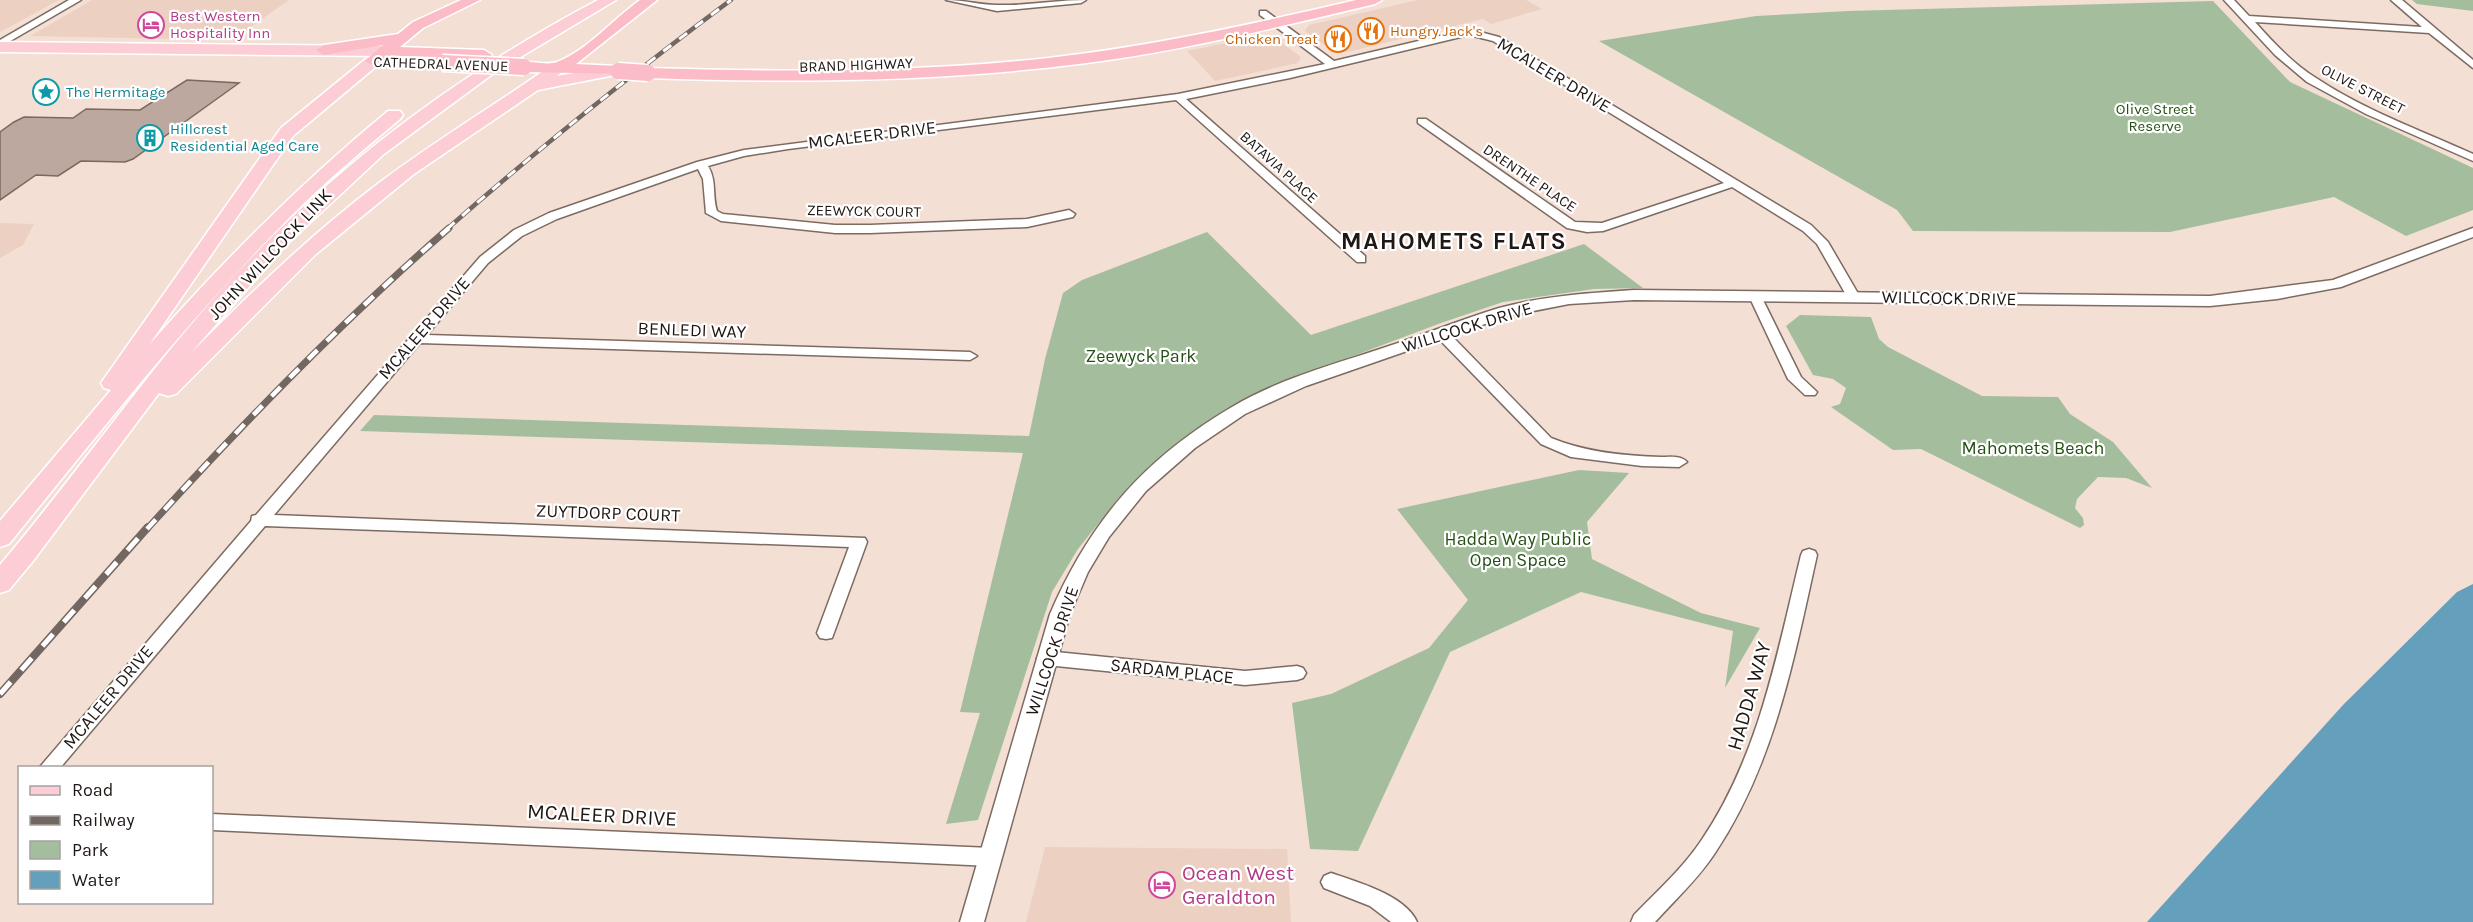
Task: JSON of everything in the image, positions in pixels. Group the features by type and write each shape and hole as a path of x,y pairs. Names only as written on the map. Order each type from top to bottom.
{"highway":[{"path":"379,56 418,26 473,0"},
{"path":"558,68 577,59 625,17 650,0"},
{"name":"BRAND HIGHWAY","path":"653,68 786,77 945,72 1084,58 1198,40 1322,0"},
{"name":"BRAND HIGHWAY","path":"1269,18 1375,0"},
{"path":"610,32 603,53 606,58 620,66"},
{"path":"324,50 402,37"},
{"path":"379,56 457,53 577,59 620,66"},
{"name":"CATHEDRAL AVENUE","path":"379,56 442,63 524,67 653,68"}],"main road":[{"name":"JOHN WILLCOCK LINK","path":"0,538 207,294 290,204 351,149 407,105 503,43 582,0"},
{"name":"JOHN WILLCOCK LINK","path":"0,583 42,533 184,347 265,254 332,188 406,125 478,74 524,45 609,0"},
{"name":"CATHEDRAL AVENUE","path":"0,46 235,52 324,50 379,56"},
{"name":"CATHEDRAL AVENUE","path":"235,52 272,57 343,60 379,56"},
{"path":"0,532 88,417 287,132 342,84 379,56"},
{"path":"342,84 349,66 343,60"},
{"path":"520,96 551,82 620,66"},
{"path":"42,533 156,401 255,300 360,206 450,140 520,96 558,68"}],"street":[{"path":"0,46 76,0"},
{"path":"951,0 997,8 1081,0"},
{"name":"OLIVE STREET","path":"2229,0 2291,64 2311,80 2333,93 2473,158"},
{"path":"2396,0 2473,65"},
{"path":"1269,18 1333,65"},
{"path":"2247,19 2431,30"},
{"name":"MCALEER DRIVE","path":"50,766 258,520 484,260 518,233 553,216 701,164 744,153 788,146 1178,97 1333,65 1456,34 1482,34 1496,39 1807,228 1822,242 1854,297"},
{"name":"BATAVIA PLACE","path":"1178,97 1361,259"},
{"name":"DRENTHE PLACE","path":"1422,121 1558,218 1579,226 1603,227 1734,183"},
{"name":"ZEEWYCK COURT","path":"701,164 711,178 708,206 712,213 721,217 835,229 870,229 1027,223 1069,214"},
{"name":"WILLCOCK DRIVE","path":"972,922 1046,658 1060,614 1078,572 1102,532 1139,487 1189,444 1239,410 1300,382 1441,333 1504,312 1569,299 1634,295 2210,301 2266,296 2336,284 2473,232"},
{"path":"1755,296 1795,379 1810,392"},
{"path":"1441,333 1546,441 1571,452 1642,461 1679,462"},
{"name":"BENLEDI WAY","path":"414,339 970,356"},
{"name":"ZUYTDORP COURT","path":"258,520 859,542 826,633"},
{"name":"HADDA WAY","path":"1641,922 1708,849 1738,799 1764,738 1809,555"},
{"name":"SARDAM PLACE","path":"1046,658 1245,678 1297,673"},
{"name":"MCALEER DRIVE","path":"213,822 991,857"},
{"path":"1331,882 1377,899 1407,922"}],"shaded area":[{"path":"0,0 59,0 0,32"},
{"name":"Best Western Hospitality Inn","path":"92,0 289,0 232,40 30,36"},
{"path":"1418,0 1526,0 1542,9 1491,24 1483,19 1347,52 1333,51 1305,31 1309,25"},
{"path":"1261,36 1275,38 1301,57 1298,63 1215,81 1187,51"},
{"path":"0,223 34,224 23,245 0,258"},
{"name":"Ocean West Geraldton","path":"1045,847 1287,849 1291,922 1026,922"}],"green space":[{"path":"2412,0 2473,0 2473,11 2417,4"},
{"name":"Olive Street Reserve","path":"2213,1 2290,82 2473,168 2473,210 2406,236 2334,197 2170,232 1913,231 1897,210 1599,41 1756,16 1848,11"},
{"name":"Zeewyck Park","path":"1207,232 1311,335 1584,244 1643,288 1594,289 1503,302 1271,387 1184,438 1117,500 1078,549 1052,592 978,820 946,824 980,713 960,712 1023,453 360,431 374,415 1029,436 1045,359 1063,293 1082,280"},
{"name":"Mahomets Beach","path":"1800,315 1871,317 1879,339 1888,347 1982,396 2058,397 2070,414 2113,442 2152,488 2126,478 2098,477 2077,499 2075,508 2083,518 2084,525 2080,528 1921,449 1893,450 1831,407 1840,404 1846,388 1833,379 1813,375 1786,326"},
{"name":"Hadda Way Public Open Space","path":"1579,470 1629,473 1587,522 1592,559 1701,613 1760,628 1725,688 1733,631 1581,592 1450,652 1358,851 1310,849 1292,703 1331,694 1429,648 1468,600 1397,509"}],"water":[{"path":"2473,584 2473,922 2147,922 2343,705 2457,592"}],"building":[{"name":"Hillcrest Residential Aged Care","path":"187,80 239,83 133,159 125,162 81,161 58,176 36,175 0,200 0,132 14,122 24,117 73,118 86,109 140,110"}],"railway":[{"path":"447,229 516,169 658,55 731,0"},
{"path":"147,529 294,374 409,263 449,228"},
{"path":"0,694 148,527"}],"place":[{"name":"Best Western Hospitality Inn","path":"151,25"},
{"name":"Hungry Jack's","path":"1371,31"},
{"name":"Chicken Treat","path":"1338,39"},
{"name":"The Hermitage","path":"46,92"},
{"name":"Hillcrest Residential Aged Care","path":"150,138"},
{"name":"Ocean West Geraldton","path":"1162,885"}],"district":[{"name":"MAHOMETS FLATS","path":"1454,241"}]}
